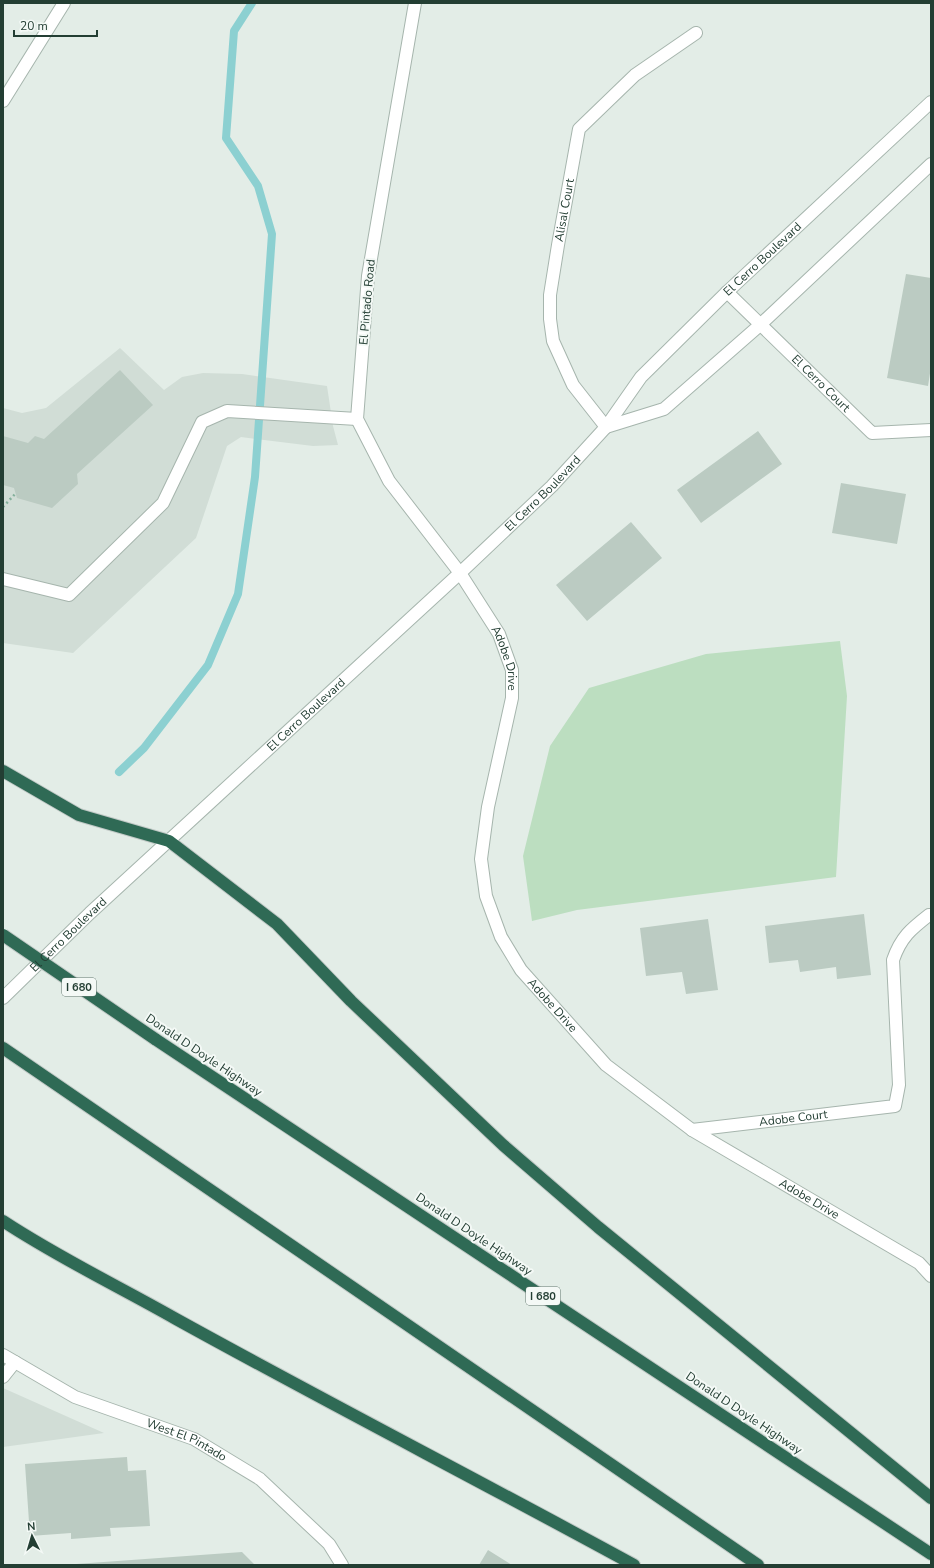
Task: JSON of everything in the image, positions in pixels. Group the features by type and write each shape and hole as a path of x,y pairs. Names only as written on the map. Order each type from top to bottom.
{"highway":[{"path":"3,771 79,815 168,841 277,924 356,1007 509,1150 598,1227 931,1498"},
{"name":"Donald D Doyle Highway","path":"3,935 155,1039 931,1554"},
{"path":"3,1048 758,1565"},
{"path":"3,1221 43,1248 141,1299 310,1393 455,1468 634,1565"}],"street":[{"path":"3,101 64,3"},
{"name":"El Pintado Road","path":"358,419 368,276 415,3"},
{"name":"Alisal Court","path":"606,427 573,385 553,341 550,318 550,295 579,129 634,75 696,33"},
{"name":"El Cerro Boulevard","path":"3,998 90,913 460,573 552,486 606,427 641,377 727,292 931,102"},
{"path":"606,427 664,409 760,325 931,164"},
{"name":"El Cerro Court","path":"727,292 872,433 931,430"},
{"path":"3,579 69,595 163,503 202,422 226,411 358,419 389,482 460,573"},
{"name":"Adobe Drive","path":"460,573 499,634 512,670 512,698 488,807 481,859 486,896 501,937 521,970 606,1065 692,1130 919,1262 931,1276"},
{"name":"Adobe Court","path":"692,1130 895,1106 899,1085 893,960 899,945 908,931 929,915"},
{"name":"West El Pintado","path":"3,1355 76,1397 194,1439 253,1475 329,1544 342,1565"},
{"path":"3,1377 16,1362"}],"path":[{"path":"3,507 16,493"}],"shaded area":[{"path":"120,348 164,390 182,377 203,373 242,374 327,386 333,426 338,445 313,446 241,437 227,446 196,538 73,653 3,643 3,408 22,413 46,408"},
{"path":"3,1388 104,1433 3,1447"}],"green space":[{"path":"840,641 847,696 836,877 577,910 532,921 523,856 550,746 589,688 706,654"}],"building":[{"path":"906,274 931,278 931,367 928,386 887,378"},
{"path":"120,370 153,405 77,474 78,484 52,508 17,498 14,488 3,485 3,436 28,443 35,436 44,439"},
{"path":"758,431 782,464 701,523 677,490"},
{"path":"841,483 906,494 897,544 832,533"},
{"path":"631,522 662,558 587,621 556,585"},
{"path":"864,914 871,975 837,979 836,967 800,972 798,960 769,963 765,926"},
{"path":"708,919 718,990 686,994 682,972 646,976 640,928"},
{"path":"127,1457 128,1471 146,1470 150,1526 110,1528 111,1536 71,1539 71,1533 30,1536 25,1464"},
{"path":"488,1550 512,1565 479,1565"},
{"path":"242,1552 255,1565 76,1565 76,1564"}],"waterway":[{"path":"119,772 144,748 208,665 238,594 255,477 272,234 258,186 226,138 234,31 252,3"}]}
